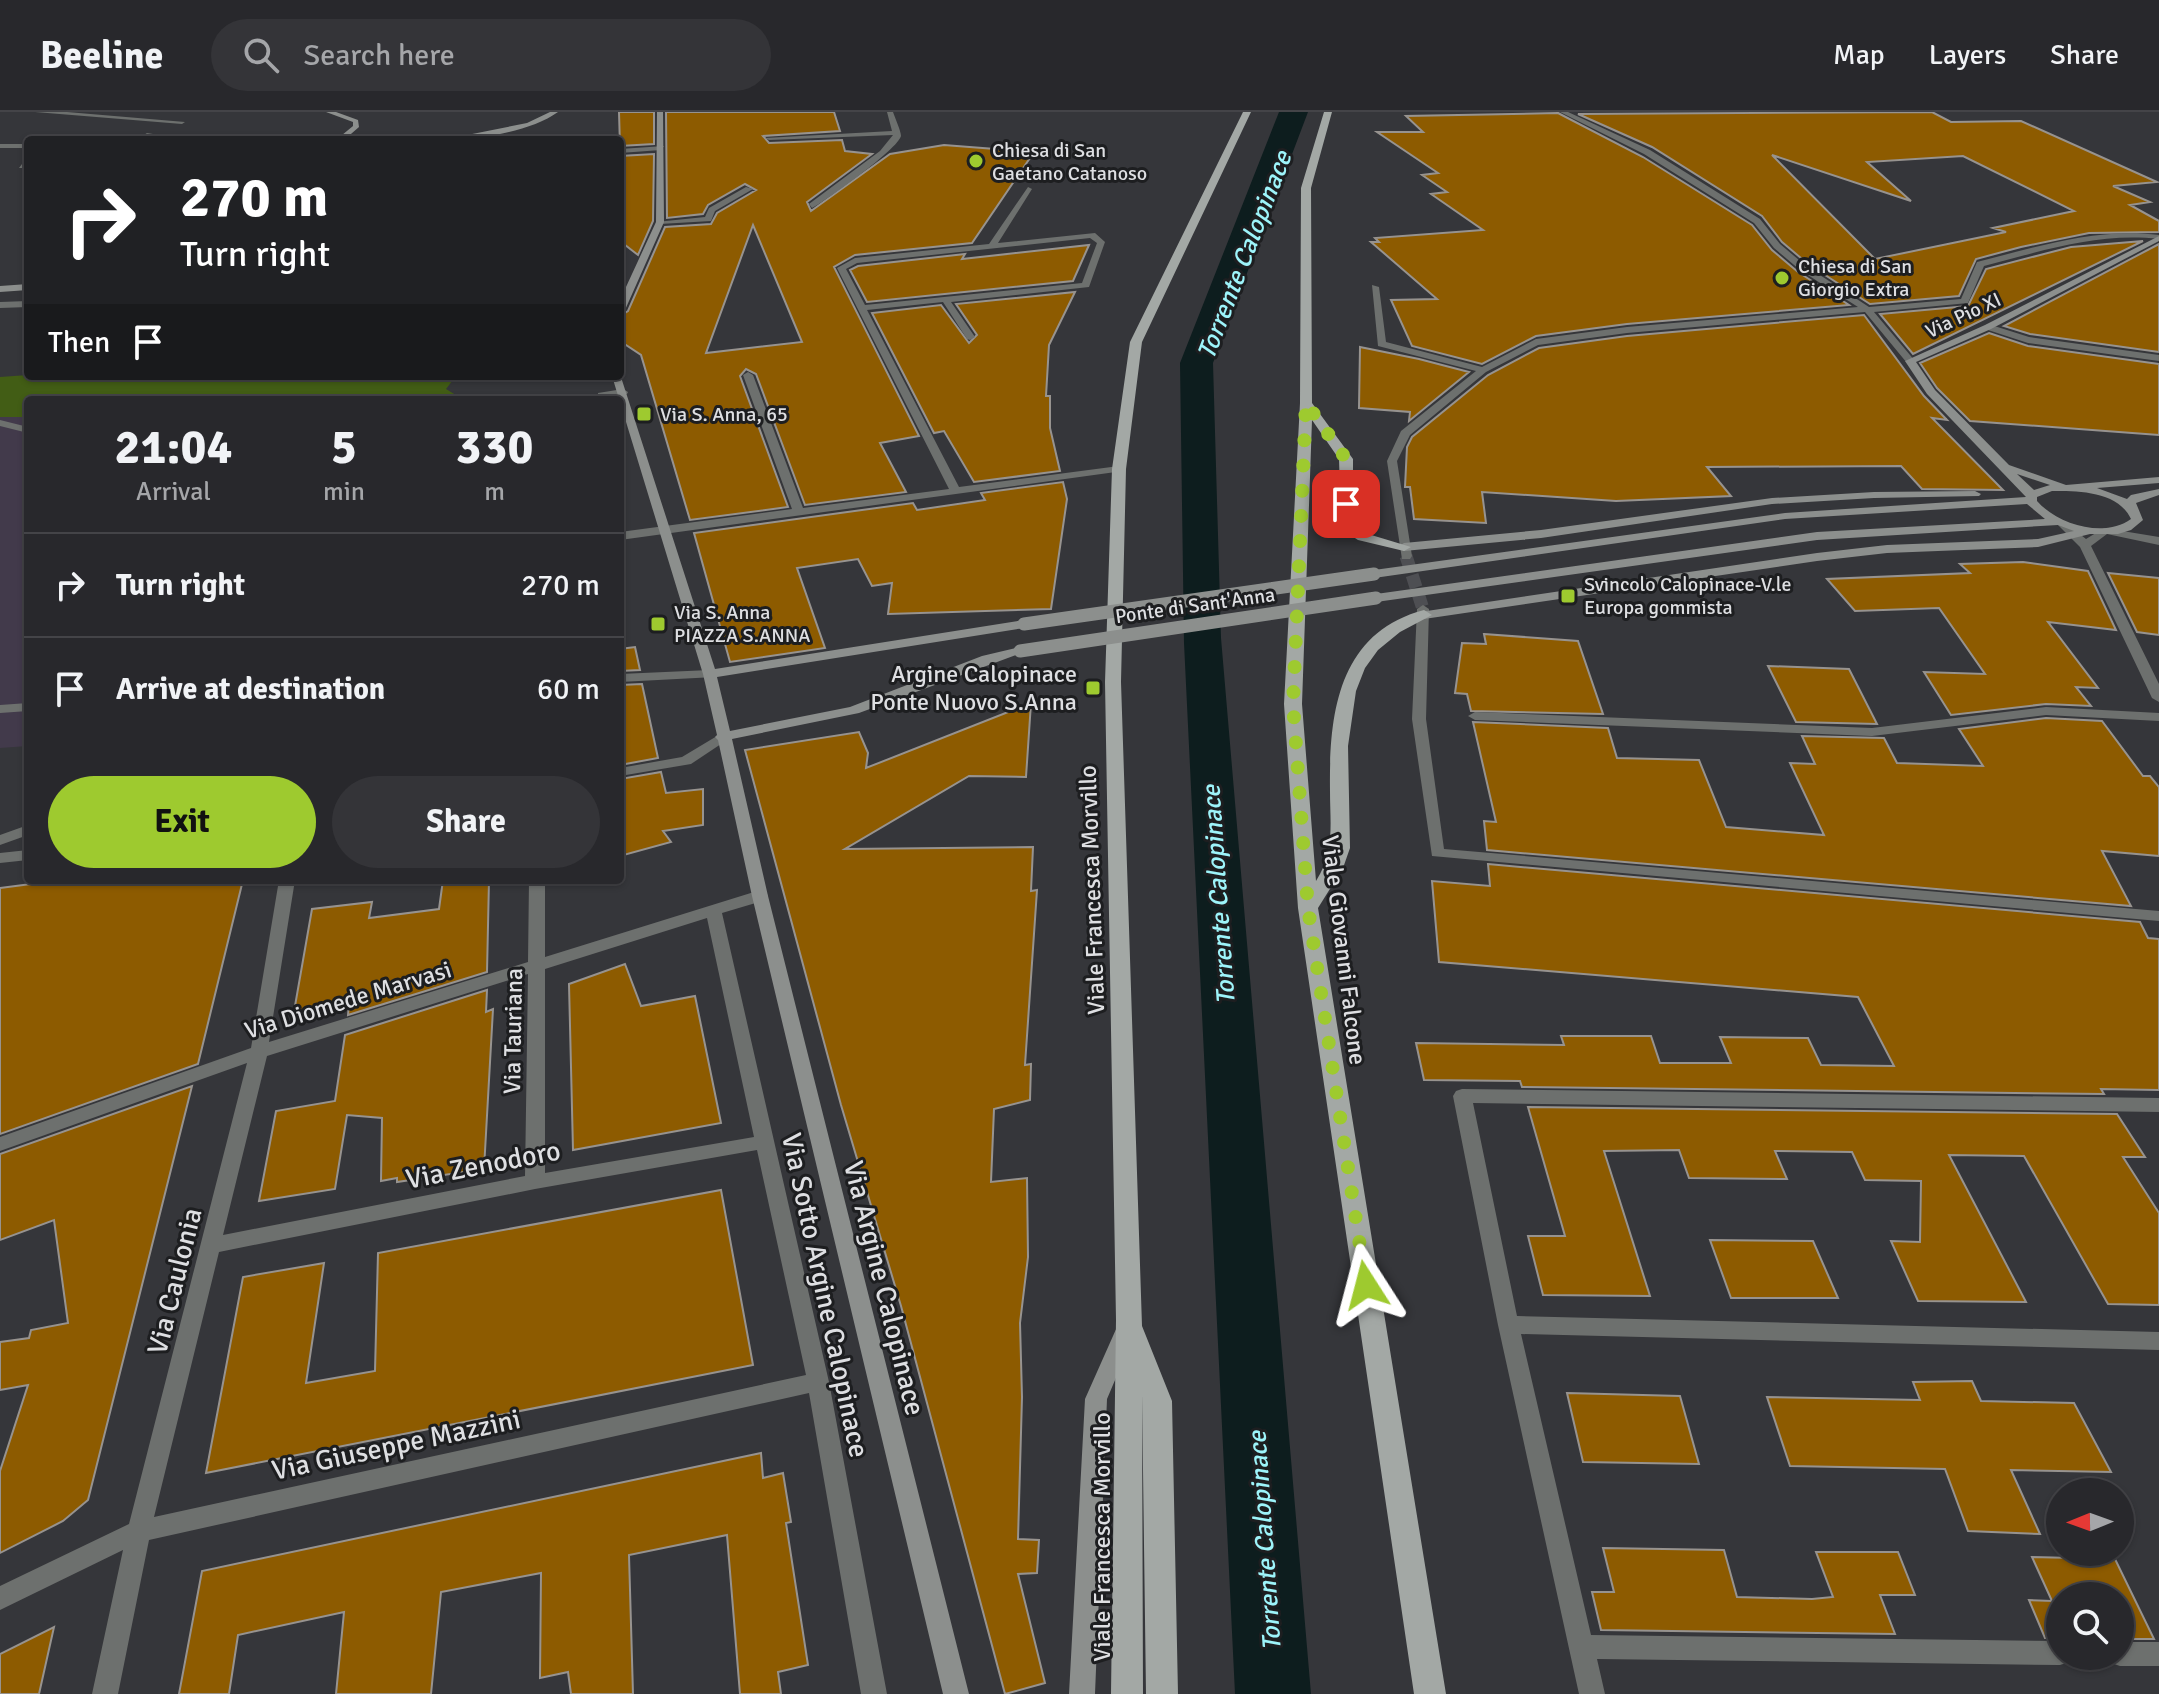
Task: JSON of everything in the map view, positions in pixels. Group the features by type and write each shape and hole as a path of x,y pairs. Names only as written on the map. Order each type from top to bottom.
{"main road":[{"name":"Viale Francesca Morvillo","path":"1127,1694 1129,1320 1113,682 1119,469 1136,342 1247,112"},
{"name":"Viale Giovanni Falcone","path":"1328,112 1306,188 1306,403 1293,704 1308,908 1430,1694"},
{"path":"1306,403 1346,459 1346,526 1363,537 1405,552"},
{"path":"1308,908 1339,855 1338,731 1345,693 1360,659 1379,637 1424,612"},
{"path":"1129,1320 1158,1401 1162,1694"}],"street":[{"path":"38,112 113,119 118,128 179,125"},
{"path":"329,112 356,121 356,127 345,136"},
{"path":"468,136 529,125 555,112"},
{"path":"624,301 660,222 660,112"},
{"path":"890,112 897,133"},
{"path":"1563,112 1647,152 1757,221 1777,246 1803,268 1868,310 1910,361"},
{"path":"769,138 897,133"},
{"path":"812,206 883,153 897,133"},
{"path":"0,146 24,146"},
{"path":"624,151 661,148"},
{"path":"18,179 24,178"},
{"path":"660,222 708,219 712,210 749,189"},
{"path":"992,246 1028,189"},
{"path":"2159,237 2142,233 2105,236 1980,264 1965,301 1627,330 1536,342 1483,370 1405,433 1392,461 1405,552 1772,501 1874,495 2032,497 2040,490 2159,480"},
{"path":"863,308 1086,285 1101,242 1092,235 844,263 841,268 956,492"},
{"name":"Via Pio XI","path":"2060,523 2035,509 2032,497 1931,392 1910,361 1988,327 2159,237"},
{"path":"0,289 24,287"},
{"path":"1375,287 1381,344 1483,370"},
{"path":"945,299 970,337"},
{"path":"0,305 24,304"},
{"path":"1988,327 2028,340 2159,358"},
{"path":"748,375 799,513"},
{"name":"Via Argine Calopinace","path":"618,380 710,674 760,896 956,1694"},
{"path":"602,396 623,392"},
{"path":"0,423 24,429"},
{"name":"Via Pio XI","path":"2005,466 2067,487 2101,494 2134,512"},
{"path":"624,535 1119,469"},
{"path":"2159,492 2135,497 2130,502 2137,520 2132,526 2102,531 2080,540 1887,549 1424,612 1419,719 1437,853 2159,916"},
{"name":"Ponte di Sant'Anna","path":"710,674 1024,624 1785,516 2032,497"},
{"path":"2134,512 2159,535"},
{"path":"2060,523 2159,541"},
{"path":"2060,523 2080,540 2159,698"},
{"name":"Ponte di Sant'Anna","path":"722,737 854,710 987,659 1020,651 1817,536 2060,523"},
{"path":"624,678 710,674"},
{"path":"0,709 24,707"},
{"path":"1475,716 1872,732 2046,711 2159,717"},
{"path":"624,771 686,761 722,737"},
{"path":"0,840 24,831"},
{"path":"0,858 24,855"},
{"name":"Via Caulonia","path":"105,1694 139,1531 259,1052 286,884"},
{"name":"Via Tauriana","path":"535,1182 537,884"},
{"path":"713,910 760,896"},
{"name":"Via Diomede Marvasi","path":"0,1144 259,1052 713,910"},
{"name":"Via Sotto Argine Calopinace","path":"713,910 818,1382 874,1694"},
{"path":"1592,1694 1584,1647 1508,1325 1462,1096 2159,1105"},
{"name":"Via Zenodoro","path":"212,1245 535,1182 765,1142"},
{"path":"1082,1694 1096,1399 1129,1320"},
{"path":"1508,1325 2159,1341"},
{"name":"Via Giuseppe Mazzini","path":"0,1598 139,1531 818,1382"},
{"path":"1584,1647 2046,1653"},
{"path":"2134,1654 2159,1654"}],"shaded area":[{"path":"0,417 24,417 24,746 0,748"}],"green space":[{"path":"24,375 24,380 453,380 446,389 457,396 24,396 24,417 0,417 0,377"}],"water":[{"name":"Torrente Calopinace","path":"1279,112 1308,112 1213,363 1221,638 1311,1694 1235,1694 1184,643 1180,363"}],"building":[{"path":"619,112 654,112 654,144 624,146 624,136 620,136"},
{"path":"666,112 834,112 840,131 763,136 769,143 842,140 845,151 872,154 807,202 811,211 890,154 944,145 1034,152 972,243 855,255 834,267 919,436 880,443 906,492 805,505 756,374 746,369 740,376 788,507 690,520 641,355 624,344 624,314 628,311 665,227 711,224 717,213 756,190 745,184 708,205 703,214 667,218","holes":["753,225 802,342 706,353"]},
{"path":"1932,112 1951,122 2021,121 2157,182 2113,186 2150,202 2130,205 2159,221 2159,232 2089,233 2021,247 1976,259 1959,296 1870,304 1808,264 1782,242 1762,216 1652,147 1578,114","holes":["1772,155 1911,201 1867,162 1963,156 2074,211 1993,228 2006,232 1875,259"]},
{"path":"1558,113 1643,157 1752,225 1772,250 1798,272 1849,305 1627,324 1536,336 1482,364 1412,346 1391,300 1437,299 1371,242 1379,242 1375,238 1483,230 1431,194 1447,192 1422,175 1438,173 1377,132 1423,132 1406,116"},
{"path":"654,154 653,221 638,255 624,244 624,156"},
{"path":"2143,241 1913,354 1880,314 1968,306 1986,269 2071,247"},
{"path":"2159,244 2159,352 2030,334 2004,326"},
{"path":"1089,245 1073,281 867,302 850,270 858,266 965,254 962,259"},
{"path":"1075,292 1049,345 1046,396 1050,396 1050,428 1060,471 974,482 944,431 934,433 872,313 941,305 969,343 977,335 956,304"},
{"path":"1864,315 1924,396 1947,420 1932,418 2003,490 1922,489 1901,466 1707,467 1731,496 1616,501 1482,492 1486,523 1414,519 1410,487 1405,487 1407,447 1412,437 1488,375 1539,348 1627,336"},
{"path":"1989,333 2028,346 2159,364 2159,435 1970,421 1937,388 1920,363"},
{"path":"1360,347 1469,372 1409,421 1410,412 1359,408"},
{"path":"1063,482 1067,499 1051,609 888,614 892,583 872,586 858,559 797,568 825,648 730,662 694,533 913,503 917,510 985,500 981,493"},
{"path":"2023,562 2088,571 2116,630 2048,622 2098,688 2076,687 2091,706 2046,704 1951,715 1924,672 1985,674 1939,608 1855,611 1827,579 1970,573 1960,564"},
{"path":"2108,573 2159,578 2159,635 2137,632"},
{"path":"1484,634 1578,641 1603,714 1471,711 1467,694 1455,693 1462,643 1486,644"},
{"path":"635,647 640,670 624,671 624,648"},
{"path":"1768,666 1849,669 1877,724 1796,722"},
{"path":"642,684 658,758 624,764 624,685"},
{"path":"1031,703 1026,777 969,776 845,849 1033,847 1031,891 1037,890 1025,1065 1031,1064 1030,1100 994,1109 991,1182 1027,1178 1028,1257 1020,1323 1022,1397 1018,1539 1039,1540 1037,1573 1018,1574 1045,1683 1005,1694 901,1306 841,1105 745,750 859,732 868,753 866,768"},
{"path":"2046,718 2102,721 2143,776 2150,776 2159,787 2159,856 2102,851 2131,906 1487,850 1484,821 1496,822 1473,722 1608,728 1617,758 1699,760 1726,827 1824,835 1790,763 1815,764 1802,736 1884,738 1897,763 1983,766 1959,729"},
{"path":"661,772 666,793 703,789 703,825 663,831 671,842 624,855 624,778"},
{"path":"1488,864 2140,922 2148,938 2159,939 2159,1090 2101,1089 2104,1094 1522,1087 1520,1081 1424,1080 1416,1043 1564,1045 1561,1036 1651,1036 1660,1063 1731,1063 1720,1037 1808,1038 1821,1065 1894,1066 1858,997 1439,962 1432,881 1490,886"},
{"path":"31,884 242,884 198,1064 0,1134 0,888"},
{"path":"442,884 489,884 487,972 348,1015 349,1004 292,1023 312,909 372,902 369,918 439,909"},
{"path":"625,964 641,1006 695,996 721,1123 573,1150 569,984"},
{"path":"487,990 486,1012 493,1009 484,1169 397,1182 397,1178 381,1181 382,1118 347,1115 335,1189 259,1201 276,1111 335,1101 345,1035"},
{"path":"192,1086 88,1500 63,1521 0,1553 0,1471 28,1385 0,1390 0,1342 29,1338 31,1330 68,1323 54,1220 0,1240 0,1154"},
{"path":"1528,1107 2117,1114 2145,1157 2123,1157 2159,1213 2159,1305 2108,1304 2024,1156 1949,1155 2026,1302 1918,1301 1891,1241 1920,1242 1921,1181 1865,1180 1852,1152 1775,1151 1787,1179 1689,1178 1679,1150 1604,1151 1650,1296 1543,1295 1528,1236 1565,1236"},
{"path":"721,1190 753,1365 206,1473 243,1277 324,1263 306,1383 375,1371 378,1253"},
{"path":"1710,1240 1813,1241 1838,1298 1731,1298"},
{"path":"1972,1381 1981,1401 2074,1403 2111,1472 2011,1470 2040,1534 1968,1531 1945,1469 1790,1466 1767,1397 1920,1400 1913,1382"},
{"path":"1567,1393 1680,1396 1699,1464 1583,1462"},
{"path":"761,1453 763,1478 783,1473 791,1522 786,1523 808,1665 778,1672 781,1694 740,1694 727,1535 629,1555 633,1694 571,1694 568,1672 540,1678 541,1573 441,1592 431,1694 336,1694 344,1612 238,1635 229,1694 179,1694 202,1571"},
{"path":"1603,1548 1724,1550 1737,1597 1812,1599 1833,1597 1816,1552 1898,1552 1915,1595 1880,1595 1895,1634 1601,1630 1592,1592 1614,1592"},
{"path":"2032,1557 2046,1557 2046,1566 2118,1566 2126,1582 2046,1582 2046,1588"},
{"path":"2134,1598 2154,1639 2134,1639"},
{"path":"2029,1600 2046,1601 2046,1638 2045,1638"},
{"path":"54,1627 39,1694 0,1694 0,1654"}],"tunnel":[{"path":"1406,556 1423,609"}],"place":[{"name":"Chiesa di San Gaetano Catanoso","path":"976,161"},
{"name":"Chiesa di San Giorgio Extra","path":"1782,278"},
{"name":"Via S. Anna, 65","path":"644,414"},
{"name":"Svincolo Calopinace-V.le Europa gommista","path":"1568,596"},
{"name":"Via S. Anna PIAZZA S.ANNA","path":"658,624"},
{"name":"Argine Calopinace Ponte Nuovo S.Anna","path":"1093,688"}],"route":[{"path":"1346,504 1346,459 1306,403 1293,704 1308,908 1366,1285"}]}
